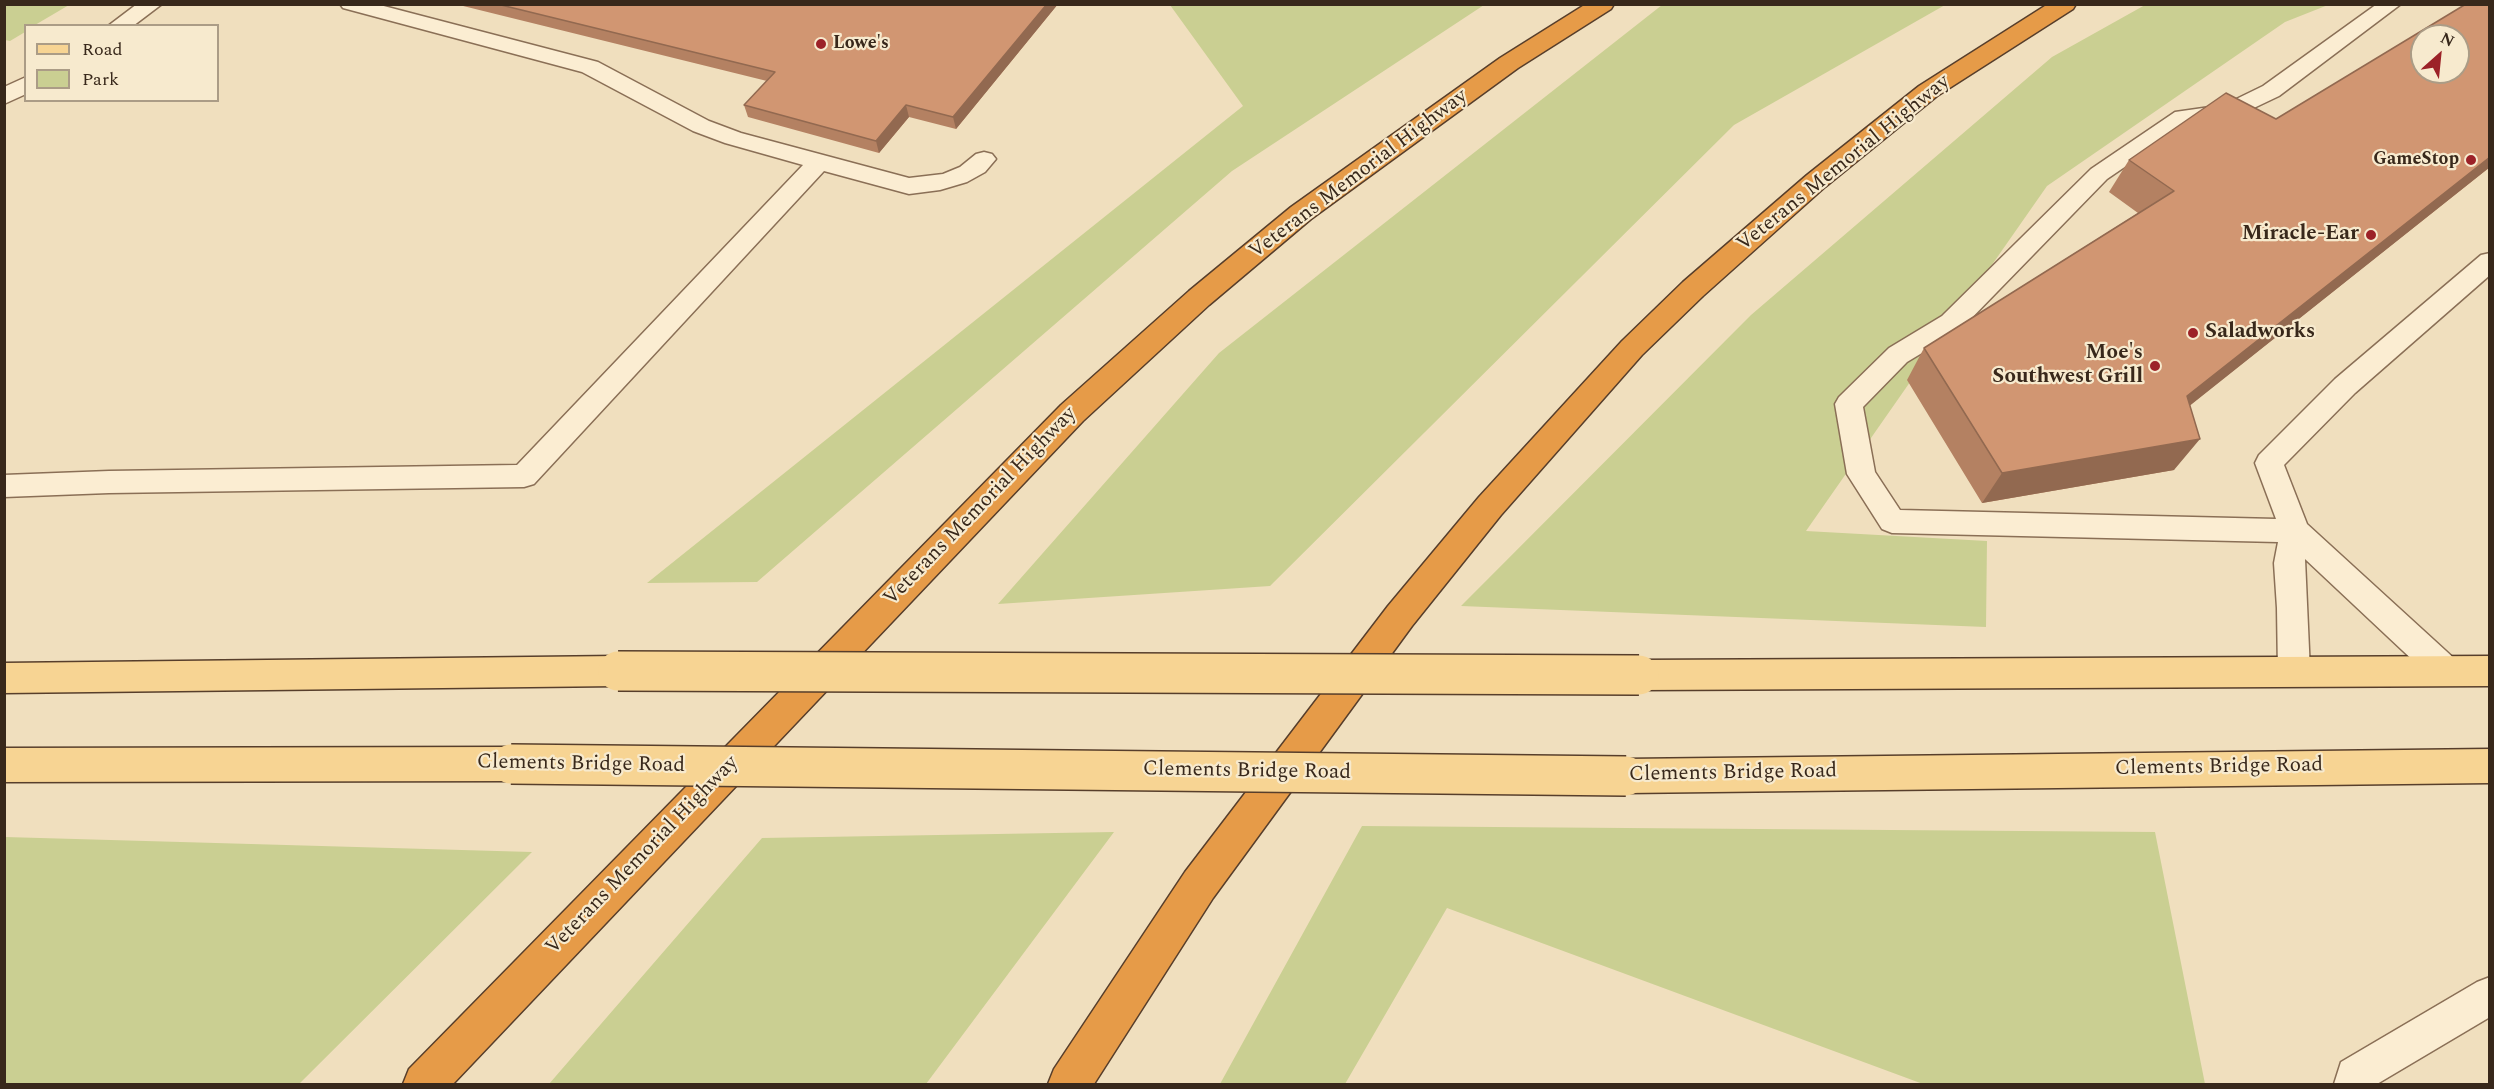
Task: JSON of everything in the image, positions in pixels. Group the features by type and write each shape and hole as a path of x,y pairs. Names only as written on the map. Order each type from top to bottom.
{"highway":[{"name":"Veterans Memorial Highway","path":"424,1084 1072,412 1199,298 1301,213 1509,63 1603,4"},
{"name":"Veterans Memorial Highway","path":"1069,1084 1199,885 1400,616 1490,506 1632,348 1693,289 1808,188 1928,91 2065,4"}],"main road":[{"path":"4,678 618,671 1639,675 2490,671"},
{"name":"Clements Bridge Road","path":"4,765 511,764 1626,776 2490,766"}],"lane":[{"path":"121,24 152,4"},
{"path":"350,4 590,67 701,126 733,138 909,186 939,184 976,169 984,159"},
{"path":"2295,531 1892,521 1861,474 1849,404 1898,355 1951,323 2098,174 2183,117 2229,111 2271,91 2391,4"},
{"path":"4,97 24,85"},
{"path":"4,486 109,482 524,476 820,161"},
{"path":"2446,671 2295,531 2269,463 2345,386 2490,261"},
{"path":"2294,672 2293,609 2289,563 2295,531"},
{"path":"2357,1083 2490,995"}],"green space":[{"path":"5,4 69,5 37,24 24,24 24,33 10,41 5,40"},
{"path":"1170,5 1484,5 1232,171 757,582 647,583 1243,106"},
{"path":"1662,5 1945,5 1734,125 1270,586 998,604 1219,353"},
{"path":"2145,5 2328,5 2285,22 2047,186 1806,531 1987,541 1986,627 1461,606 1751,315 2052,57"},
{"path":"1362,826 2155,832 2205,1084 1923,1084 1447,908 1345,1084 1220,1084"},
{"path":"1114,832 926,1084 549,1084 762,838"},
{"path":"5,837 532,852 299,1084 5,1084"}],"building":[{"name":"Lowe's","path":"497,4 1047,4 953,117 906,105 876,141 744,105 775,72"},
{"path":"2466,4 2490,5 2490,157 2187,396 2200,439 2002,473 1924,348 2174,191 2129,160 2226,93 2276,119 2410,38 2410,84 2470,84 2470,24 2433,24"}],"place":[{"name":"Lowe's","path":"821,44"},
{"name":"GameStop","path":"2471,160"},
{"name":"Miracle-Ear","path":"2371,235"},
{"name":"Saladworks","path":"2193,333"},
{"name":"Moe's Southwest Grill","path":"2155,366"}]}
